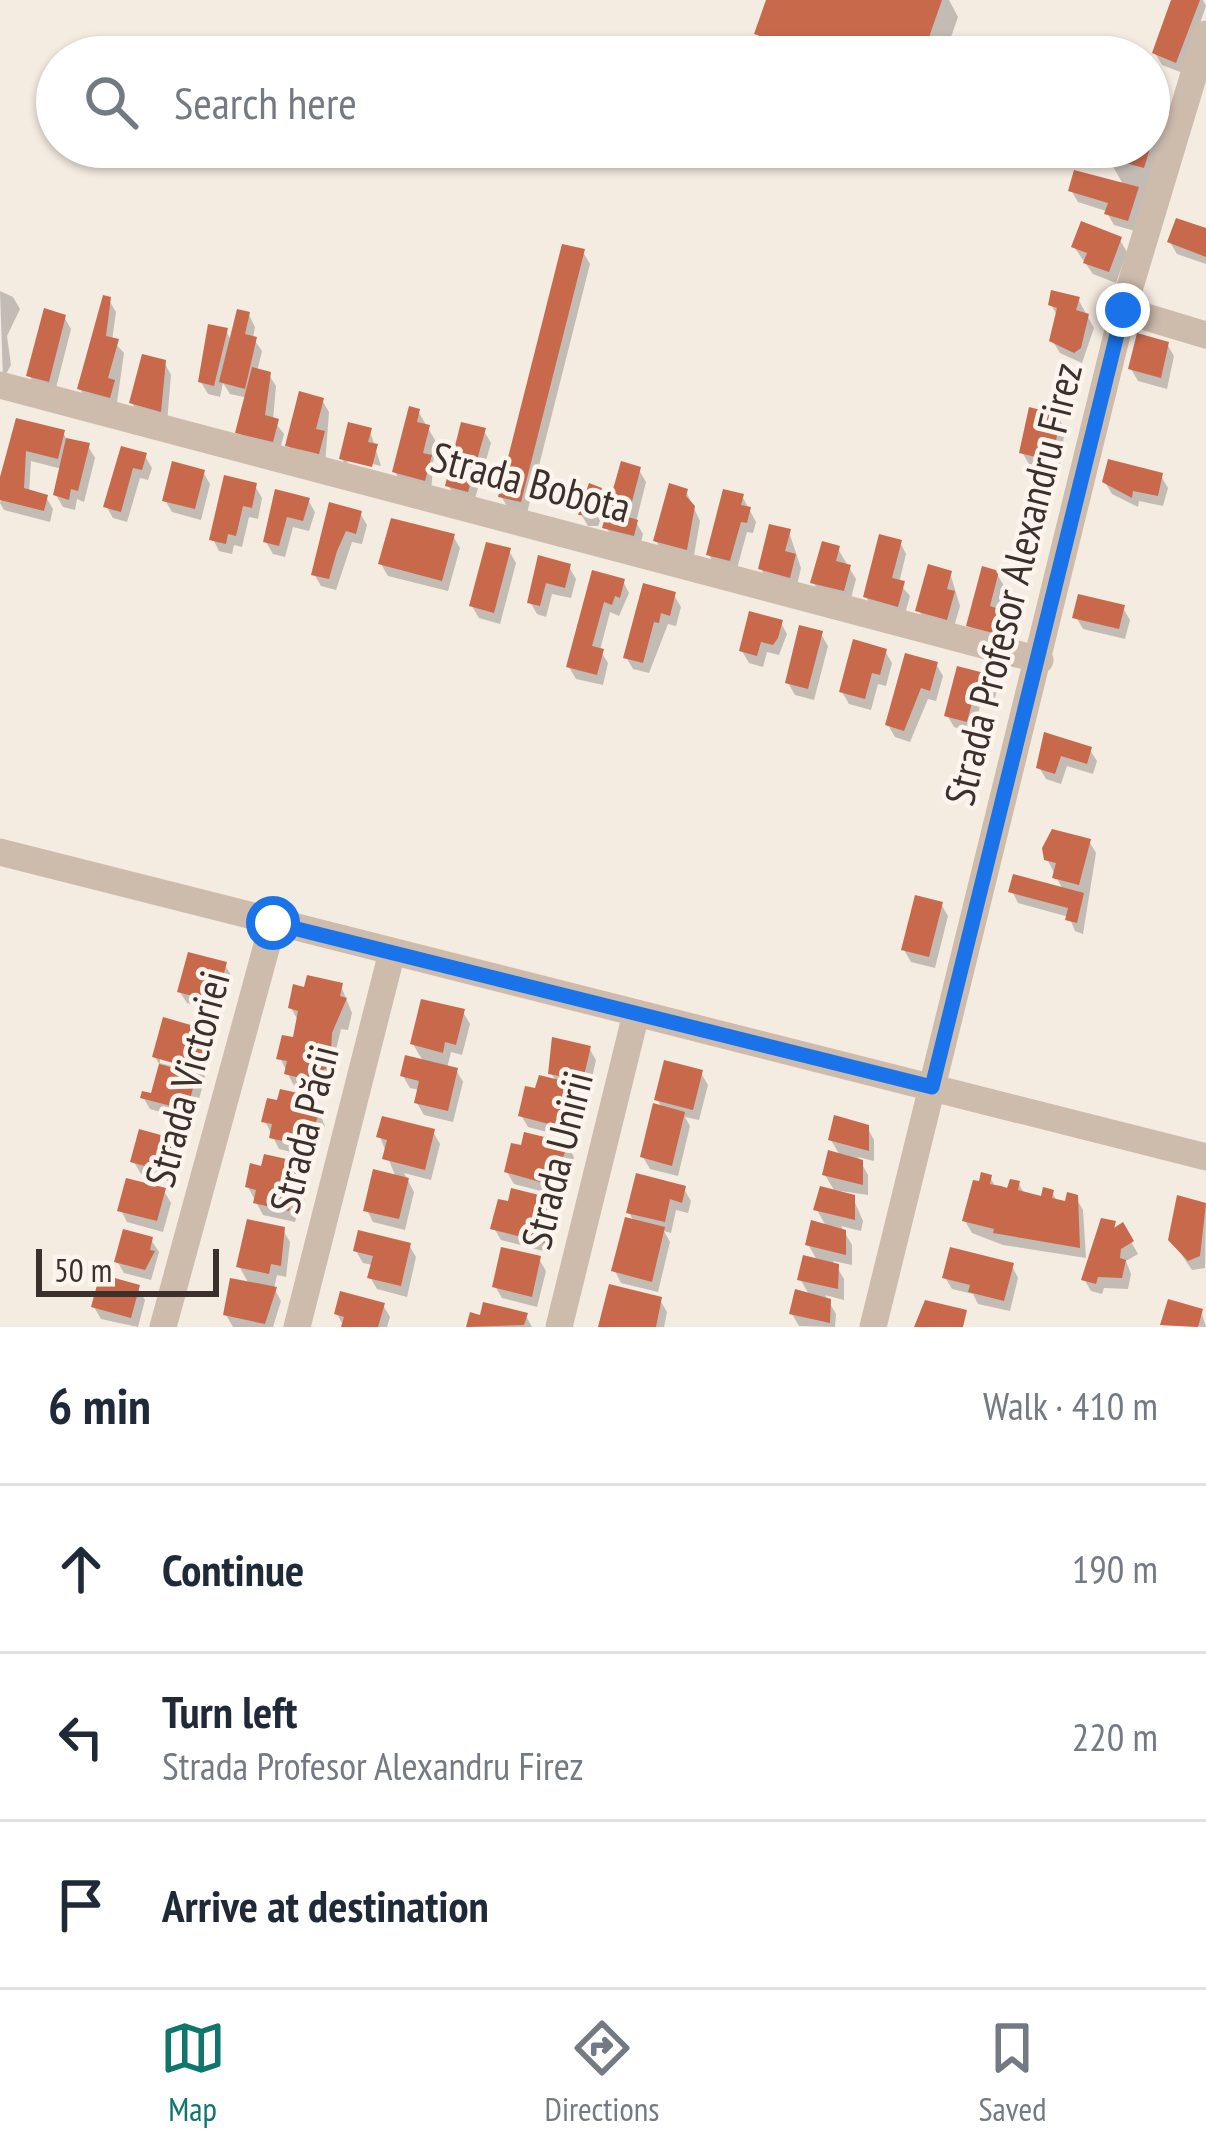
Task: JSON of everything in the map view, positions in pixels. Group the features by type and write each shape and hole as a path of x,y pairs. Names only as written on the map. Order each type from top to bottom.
{"street":[{"name":"Strada Profesor Alexandru Firez","path":"1170,154 1206,34"},
{"name":"Strada Profesor Alexandru Firez","path":"873,1327 1123,310 1166,168"},
{"path":"1123,310 1206,334"},
{"name":"Strada Bobota","path":"0,385 1040,660"},
{"path":"0,852 1206,1157"},
{"name":"Strada Victoriei","path":"163,1327 273,923"},
{"name":"Strada Păcii","path":"297,1327 392,952"},
{"name":"Strada Unirii","path":"559,1327 636,1014"}],"building":[{"path":"766,0 942,0 929,36 754,34"},
{"path":"1171,0 1200,0 1176,63 1170,60 1170,36 1158,36"},
{"path":"1074,170 1139,187 1128,221 1104,214 1108,203 1068,191"},
{"path":"1176,218 1206,228 1206,257 1167,242"},
{"path":"1081,221 1122,237 1109,272 1083,263 1087,253 1071,247"},
{"path":"562,244 585,249 521,502 498,497"},
{"path":"1051,290 1080,297 1076,310 1089,314 1081,348 1074,353 1049,341 1057,308 1048,305"},
{"path":"103,295 111,297 106,336 119,339 108,378 115,380 110,398 77,389"},
{"path":"44,308 66,315 49,382 26,376"},
{"path":"237,309 250,312 245,334 257,337 245,389 219,382"},
{"path":"208,324 228,328 214,386 198,382"},
{"path":"1137,333 1169,342 1161,378 1128,369"},
{"path":"142,354 166,360 161,412 129,403"},
{"path":"252,367 271,372 265,415 279,419 273,442 235,433"},
{"path":"299,391 324,398 316,429 325,431 319,454 285,446"},
{"path":"409,406 420,409 417,422 430,425 423,453 432,455 425,481 392,472"},
{"path":"1029,407 1060,415 1053,461 1019,453"},
{"path":"16,418 65,430 58,459 26,451 24,488 48,495 44,511 0,500 0,477"},
{"path":"348,422 372,428 368,442 378,444 372,467 339,459"},
{"path":"461,422 486,428 468,492 445,486"},
{"path":"66,438 90,443 78,491 71,489 69,500 53,495"},
{"path":"121,446 147,453 142,470 133,468 121,512 103,507"},
{"path":"1108,459 1163,473 1158,496 1133,491 1132,498 1102,482"},
{"path":"172,461 205,470 195,509 162,501"},
{"path":"621,461 641,467 628,517 638,520 634,536 602,528"},
{"path":"224,475 257,483 252,508 243,506 236,536 228,534 226,544 209,540"},
{"path":"589,483 602,488 592,516 578,515"},
{"path":"669,483 688,489 686,496 695,506 687,550 653,541"},
{"path":"275,489 310,498 303,521 287,517 279,546 263,542"},
{"path":"723,489 744,494 741,505 751,507 747,523 741,522 730,561 706,555"},
{"path":"329,502 362,511 356,534 346,531 329,579 311,575"},
{"path":"391,518 455,534 442,581 378,564"},
{"path":"769,524 791,529 785,551 796,554 790,578 758,569"},
{"path":"879,534 902,540 892,578 905,581 898,607 863,597"},
{"path":"822,541 840,546 836,561 851,565 844,591 810,583"},
{"path":"486,542 511,548 494,613 469,606"},
{"path":"538,555 571,564 565,588 546,583 540,606 527,603"},
{"path":"928,564 952,571 947,589 955,591 947,620 915,611"},
{"path":"982,566 999,571 990,606 1008,612 1001,635 966,626"},
{"path":"592,570 625,579 620,598 615,596 612,605 604,602 592,646 604,649 597,675 566,667"},
{"path":"643,583 676,592 670,616 661,613 659,623 654,622 643,663 623,658"},
{"path":"1078,594 1125,605 1119,629 1072,618"},
{"path":"749,611 783,620 773,645 761,642 757,656 739,651"},
{"path":"799,625 823,631 808,689 785,683"},
{"path":"853,639 887,649 880,675 872,673 865,699 839,692"},
{"path":"905,653 938,662 930,691 921,688 904,731 885,725"},
{"path":"957,666 992,675 985,699 974,695 967,722 944,716"},
{"path":"1044,732 1092,747 1087,764 1061,756 1055,774 1036,768"},
{"path":"1052,829 1091,839 1079,885 1052,878 1056,863 1044,860 1042,848"},
{"path":"1013,874 1084,893 1077,923 1065,920 1068,908 1008,892"},
{"path":"915,895 943,902 929,957 901,950"},
{"path":"188,952 227,962 216,1002 177,992"},
{"path":"307,975 343,983 340,996 347,998 332,1033 330,1070 324,1069 321,1083 284,1074 287,1061 276,1059 282,1035 293,1037 298,1011 288,1008 293,984 304,987"},
{"path":"421,999 465,1009 456,1045 445,1042 443,1053 410,1044"},
{"path":"163,1017 208,1030 198,1070 152,1057"},
{"path":"552,1037 591,1046 583,1080 548,1074"},
{"path":"405,1055 458,1068 448,1111 414,1103 419,1081 400,1076"},
{"path":"664,1060 703,1070 693,1110 654,1100"},
{"path":"159,1064 197,1074 187,1110 140,1098 142,1091 151,1093"},
{"path":"539,1075 584,1086 572,1130 518,1116 525,1086 535,1088"},
{"path":"280,1089 316,1097 313,1110 320,1112 306,1146 269,1138 272,1124 261,1122 267,1098 277,1100"},
{"path":"653,1103 685,1112 672,1166 640,1157"},
{"path":"834,1115 869,1125 869,1151 828,1140"},
{"path":"382,1116 435,1129 425,1170 382,1159 387,1140 376,1137"},
{"path":"139,1129 179,1140 170,1173 130,1162"},
{"path":"524,1132 569,1143 560,1164 558,1187 504,1172 511,1143 521,1145"},
{"path":"828,1150 863,1160 863,1185 822,1175"},
{"path":"264,1154 300,1162 299,1199 293,1197 289,1211 253,1203 256,1190 245,1187 250,1163 261,1166"},
{"path":"373,1169 409,1178 399,1219 363,1211"},
{"path":"981,1172 992,1175 990,1184 1007,1188 1010,1179 1020,1181 1018,1190 1041,1196 1043,1187 1054,1190 1052,1198 1065,1201 1067,1192 1078,1195 1080,1248 993,1233 994,1229 962,1221 973,1180 979,1181"},
{"path":"636,1173 686,1186 682,1203 670,1199 665,1222 626,1213"},
{"path":"126,1178 166,1188 157,1221 117,1211"},
{"path":"820,1186 855,1195 855,1220 813,1210"},
{"path":"511,1188 555,1199 545,1243 490,1229 498,1199 508,1201"},
{"path":"1177,1195 1206,1203 1200,1256 1188,1261 1168,1240"},
{"path":"625,1217 665,1227 652,1282 611,1271"},
{"path":"1101,1218 1116,1221 1114,1228 1123,1222 1134,1241 1121,1249 1120,1258 1126,1260 1122,1278 1098,1277 1096,1284 1081,1280"},
{"path":"247,1219 285,1227 281,1266 271,1264 269,1274 236,1267"},
{"path":"811,1220 846,1230 846,1255 805,1245"},
{"path":"123,1229 153,1237 150,1250 155,1251 145,1270 114,1262"},
{"path":"358,1230 411,1243 401,1286 367,1278 373,1256 353,1251"},
{"path":"501,1247 541,1256 532,1297 492,1287"},
{"path":"950,1247 1014,1263 1004,1301 968,1292 970,1285 942,1278"},
{"path":"803,1255 839,1264 838,1289 797,1280"},
{"path":"100,1274 140,1285 131,1318 91,1307"},
{"path":"230,1278 277,1287 265,1324 223,1315"},
{"path":"609,1284 662,1297 656,1327 598,1327"},
{"path":"795,1289 831,1299 830,1323 789,1314"},
{"path":"340,1291 385,1303 378,1327 341,1327 344,1317 334,1314"},
{"path":"1168,1299 1203,1309 1198,1327 1160,1325"},
{"path":"925,1300 967,1310 963,1327 914,1327"},
{"path":"483,1302 528,1313 524,1325 466,1327 470,1312 480,1315"}],"route":[{"path":"273,923 932,1087 1123,310"}]}
